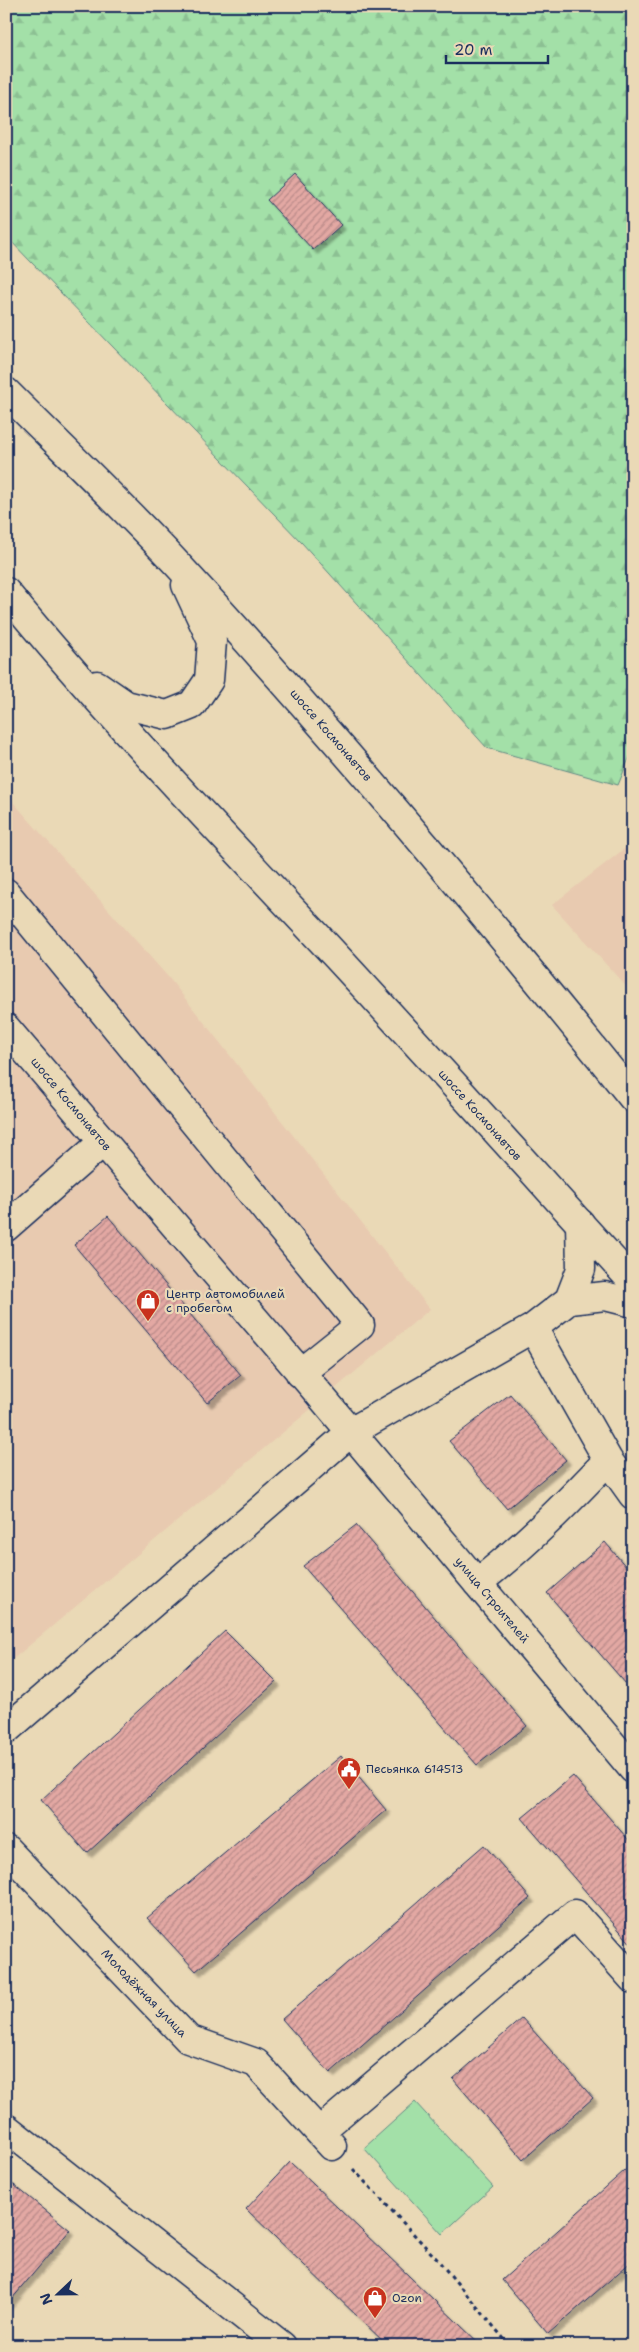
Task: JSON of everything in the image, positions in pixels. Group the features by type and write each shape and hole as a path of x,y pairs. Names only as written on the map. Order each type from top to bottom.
{"street":[{"name":"шоссе Космонавтов","path":"6,392 175,562 276,673 436,857 633,1098"},
{"path":"63,662 126,705 167,714 192,705 209,680 212,641 175,562"},
{"name":"шоссе Космонавтов","path":"6,592 63,662 633,1282"},
{"path":"6,892 360,1325 300,1373"},
{"name":"шоссе Космонавтов","path":"6,1028 351,1432"},
{"path":"6,1227 103,1142"},
{"path":"6,1730 351,1432 533,1328 569,1300 581,1269 580,1223"},
{"path":"569,1300 605,1296 633,1303"},
{"path":"533,1328 608,1460 633,1495"},
{"name":"улица Строителей","path":"351,1432 633,1768"},
{"path":"477,1583 495,1569 572,1497 608,1460"},
{"name":"Молодёжная улица","path":"6,1849 188,2039 256,2062 326,2139"},
{"path":"326,2139 575,1914 633,1979"},
{"path":"6,2128 282,2346"}],"path":[{"path":"326,2139 436,2258 510,2346"}],"shaded area":[{"path":"6,794 169,978 430,1309 6,1665"},
{"path":"633,842 633,994 552,905"}],"green space":[{"path":"6,6 633,6 633,749 618,785 487,748 302,543 6,236"},
{"path":"415,2102 493,2187 442,2234 364,2148"}],"building":[{"path":"295,174 341,225 313,250 267,200"},
{"path":"108,1216 241,1375 207,1403 74,1245"},
{"path":"510,1394 566,1460 507,1509 449,1441"},
{"path":"356,1525 527,1726 477,1765 303,1566"},
{"path":"605,1542 633,1575 633,1692 547,1593"},
{"path":"225,1631 276,1682 87,1853 41,1800"},
{"path":"341,1756 386,1810 196,1971 147,1918"},
{"path":"573,1776 633,1845 633,1946 522,1818"},
{"path":"484,1845 530,1898 330,2073 282,2019"},
{"path":"522,2018 593,2098 523,2160 453,2079"},
{"path":"290,2162 482,2346 388,2346 246,2209"},
{"path":"633,2163 633,2260 548,2334 502,2280"},
{"path":"9,2181 70,2230 6,2306 6,2184"}],"place":[{"name":"Центр автомобилей с пробегом","path":"148,1322"},
{"name":"Песьянка 614513","path":"349,1790"},
{"name":"Ozon","path":"375,2319"}]}
